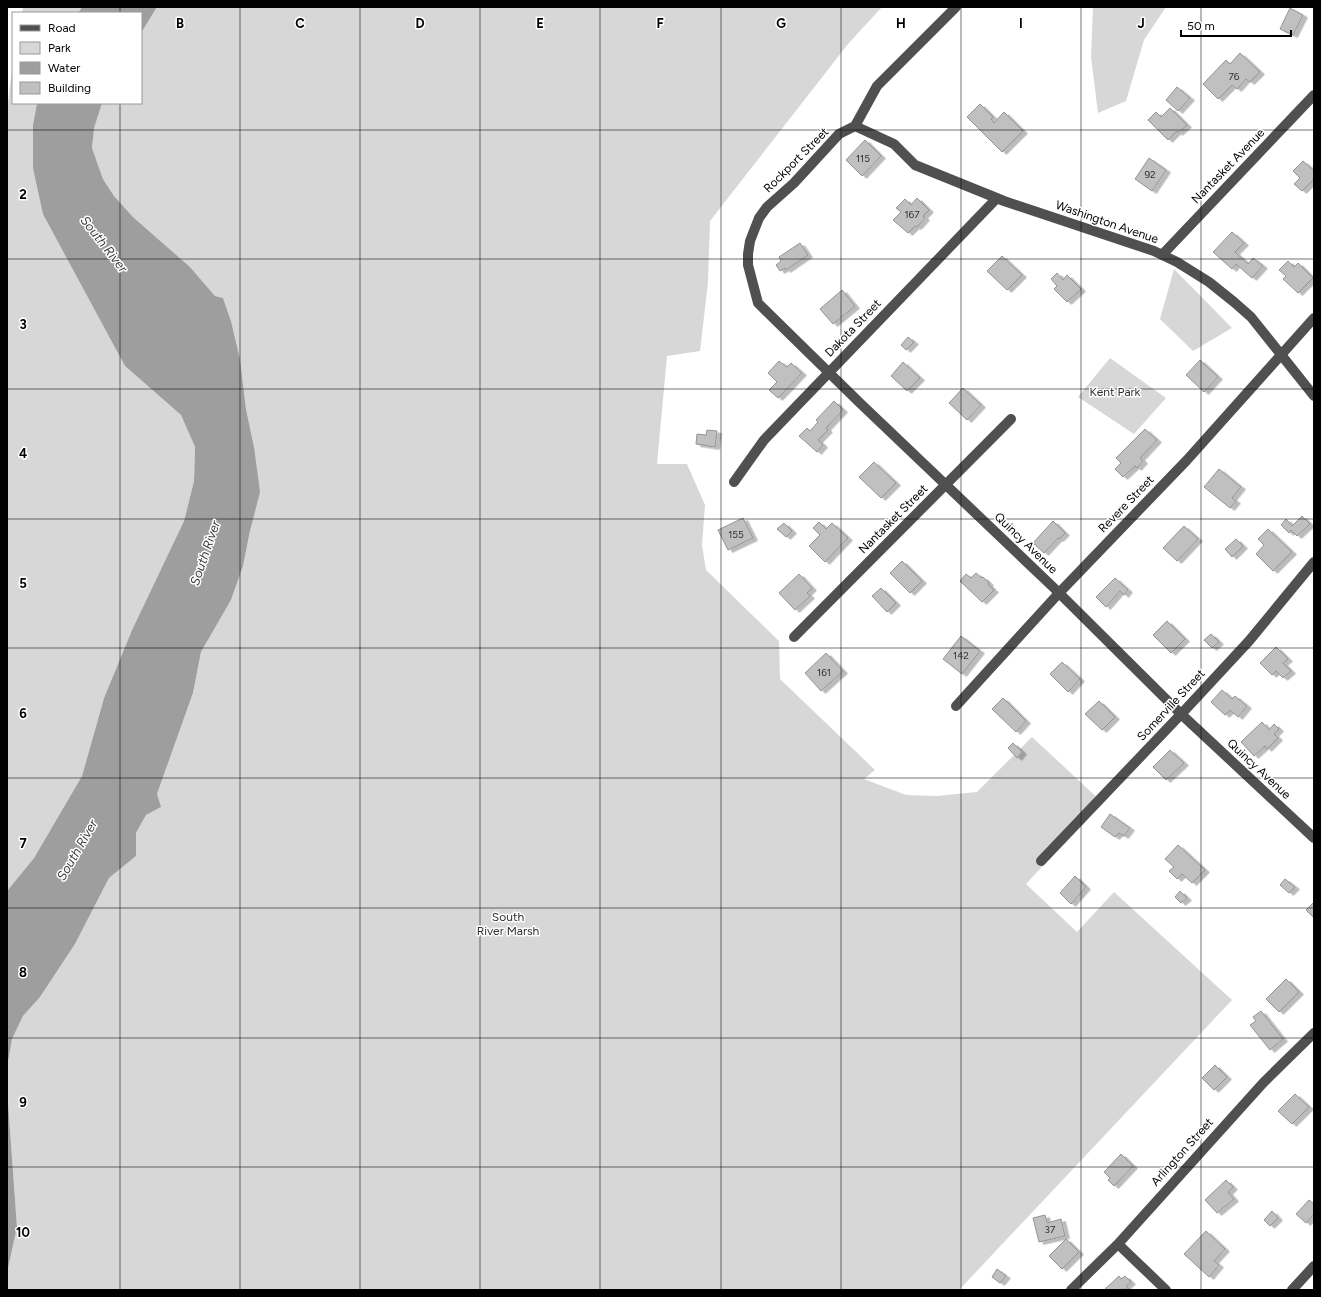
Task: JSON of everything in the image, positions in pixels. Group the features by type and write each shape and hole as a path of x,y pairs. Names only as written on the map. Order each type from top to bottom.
{"street":[{"path":"855,126 878,86 956,7"},
{"name":"Nantasket Avenue","path":"1162,255 1314,95"},
{"name":"Washington Avenue","path":"855,126 894,144 915,165 997,198 1162,255 1177,262 1209,282 1251,317 1314,396"},
{"name":"Rockport Street","path":"748,253 759,218 768,207 794,183 839,134 855,126"},
{"name":"Dakota Street","path":"734,482 764,440 997,198"},
{"name":"Quincy Avenue","path":"748,253 748,265 758,303 1059,593 1181,714 1314,838"},
{"name":"Revere Street","path":"956,706 1059,593 1187,460 1314,318"},
{"name":"Nantasket Street","path":"794,637 945,484 1011,420"},
{"name":"Somerville Street","path":"1041,861 1249,640 1314,562"},
{"name":"Arlington Street","path":"1071,1290 1118,1244 1264,1082 1314,1034"},
{"path":"1118,1244 1166,1290"},
{"path":"1292,1290 1314,1266"}],"green space":[{"path":"23,7 82,7 79,12 22,12"},
{"name":"South River Marsh","path":"157,7 882,7 848,44 710,221 708,282 700,351 667,356 657,464 687,464 705,505 702,545 706,570 779,641 780,679 875,770 864,779 906,795 937,796 977,792 1032,737 1102,802 1026,884 1077,932 1114,892 1232,1000 959,1290 7,1290 8,1264 17,1227 7,1088 7,1068 12,1039 23,1016 40,997 75,944 109,878 136,856 136,833 146,815 160,807 157,794 193,693 201,652 231,600 243,566 250,531 254,447 246,409 240,359 231,321 223,298 215,296 190,267 133,217 114,196 103,179 92,148 93,128 102,104 142,104 142,31"},
{"path":"1093,7 1166,7 1144,40 1126,101 1098,113 1091,57"},
{"path":"12,69 12,104 37,104 33,125 107,331 125,366 181,415 195,447 194,481 184,521 132,630 104,698 82,776 34,858 7,891 7,111"},
{"path":"1174,269 1232,328 1193,351 1160,319"},
{"name":"Kent Park","path":"1110,358 1166,398 1134,434 1078,397"}],"water":[{"path":"82,7 157,7 142,31 142,12 79,12"},
{"name":"South River","path":"37,104 102,104 94,128 92,148 103,179 114,196 133,217 190,267 215,296 223,298 231,321 240,359 246,409 254,447 260,492 243,566 231,600 201,652 193,693 157,794 161,807 146,815 136,833 136,856 109,878 75,944 40,997 23,1016 12,1039 7,1068 7,891 34,858 82,776 104,698 132,630 184,521 194,481 195,447 181,415 125,366 43,214 33,168 33,125"},
{"path":"7,1088 17,1227 7,1272"}],"building":[{"path":"1290,8 1303,15 1293,35 1280,29"},
{"path":"1240,53 1260,72 1250,82 1246,79 1237,89 1232,85 1218,99 1203,84 1226,60 1230,64"},
{"path":"1177,87 1190,98 1178,111 1166,100"},
{"path":"980,104 993,117 991,119 994,123 1004,112 1023,131 1002,152 967,117"},
{"path":"1170,108 1187,125 1178,133 1177,131 1168,140 1148,120 1156,112 1161,117"},
{"path":"865,140 881,156 862,176 846,160"},
{"path":"1149,158 1166,170 1152,191 1135,179"},
{"path":"1303,161 1314,171 1314,179 1302,191 1294,184 1300,178 1293,171"},
{"path":"917,198 929,210 923,216 925,218 917,227 915,226 908,233 893,220 901,212 896,208 905,199 911,205"},
{"path":"1232,232 1244,243 1235,252 1248,264 1253,258 1263,266 1252,278 1236,264 1232,269 1213,252"},
{"path":"800,243 808,255 786,270 785,268 780,271 776,265 781,261 779,257"},
{"path":"1002,256 1022,275 1007,290 987,271"},
{"path":"1288,261 1294,267 1298,263 1313,278 1298,293 1283,279 1286,276 1279,270"},
{"path":"1057,273 1063,280 1067,275 1081,289 1067,302 1054,289 1057,286 1051,279"},
{"path":"842,290 855,306 833,324 820,309"},
{"path":"908,337 914,342 906,350 901,345"},
{"path":"1200,360 1218,377 1204,392 1186,375"},
{"path":"779,361 787,367 791,363 802,373 778,398 769,390 777,382 768,373"},
{"path":"903,362 920,378 907,391 891,376"},
{"path":"963,388 981,405 967,420 949,403"},
{"path":"834,401 843,410 826,428 828,430 818,440 823,445 817,452 799,436 807,428 810,431 818,422 816,420"},
{"path":"1145,429 1157,440 1140,458 1143,461 1137,468 1135,466 1123,477 1115,469 1121,463 1116,458"},
{"path":"707,430 717,431 715,447 696,444 697,434 706,435"},
{"path":"874,462 896,483 881,498 859,477"},
{"path":"1219,469 1241,487 1232,498 1236,501 1230,508 1204,487"},
{"path":"1302,516 1310,524 1297,536 1291,530 1289,533 1281,525 1286,519 1292,526"},
{"path":"743,518 753,538 728,550 718,530"},
{"path":"1053,521 1065,533 1059,539 1058,538 1044,553 1033,543"},
{"path":"819,522 826,529 832,523 848,538 825,562 809,546 820,535 813,528"},
{"path":"784,523 792,531 786,537 777,529"},
{"path":"1184,526 1198,539 1177,561 1163,548"},
{"path":"1268,529 1292,552 1273,571 1256,554 1264,545 1258,539"},
{"path":"1236,539 1243,546 1232,557 1225,549"},
{"path":"902,561 922,581 910,593 890,573"},
{"path":"976,573 982,578 983,577 994,590 982,602 960,581 966,574 971,578"},
{"path":"799,574 812,588 807,593 810,596 795,610 779,593"},
{"path":"1115,578 1128,590 1124,595 1120,591 1106,607 1096,597"},
{"path":"881,588 896,603 887,612 872,596"},
{"path":"1167,621 1185,639 1171,653 1153,635"},
{"path":"1211,634 1219,642 1212,648 1204,640"},
{"path":"961,636 980,651 962,674 943,659"},
{"path":"1276,647 1288,659 1283,663 1291,671 1283,678 1276,671 1272,675 1260,663"},
{"path":"826,653 843,671 821,691 805,673"},
{"path":"1062,662 1080,679 1068,692 1050,674"},
{"path":"1222,690 1232,699 1235,696 1247,706 1238,717 1230,710 1225,715 1211,702"},
{"path":"1003,698 1026,721 1016,732 992,709"},
{"path":"1099,701 1115,717 1102,730 1085,714"},
{"path":"1262,722 1269,730 1274,724 1279,729 1274,734 1278,738 1267,749 1265,746 1254,756 1241,742"},
{"path":"1013,743 1022,752 1017,758 1008,748"},
{"path":"1170,750 1184,763 1166,780 1153,767"},
{"path":"1110,814 1130,828 1124,836 1119,833 1115,837 1101,827"},
{"path":"1178,845 1205,870 1192,883 1182,874 1177,879 1169,871 1174,867 1165,859"},
{"path":"1075,876 1086,887 1071,904 1060,893"},
{"path":"1285,879 1295,887 1289,893 1280,885"},
{"path":"1180,891 1187,898 1181,903 1175,897"},
{"path":"1314,902 1314,918 1306,910"},
{"path":"1286,979 1299,992 1279,1012 1266,999"},
{"path":"1261,1011 1283,1039 1270,1050 1250,1025 1256,1021 1253,1017"},
{"path":"1215,1065 1227,1077 1214,1090 1202,1078"},
{"path":"1295,1094 1309,1107 1292,1124 1278,1111"},
{"path":"1121,1154 1133,1166 1114,1186 1108,1180 1110,1178 1104,1172"},
{"path":"1226,1180 1233,1187 1228,1192 1234,1199 1217,1213 1205,1200"},
{"path":"1309,1200 1314,1204 1314,1214 1306,1223 1296,1214"},
{"path":"1272,1211 1278,1218 1270,1226 1264,1220"},
{"path":"1045,1215 1047,1223 1061,1219 1065,1236 1039,1242 1033,1218"},
{"path":"1206,1231 1225,1249 1214,1261 1219,1265 1209,1277 1184,1254"},
{"path":"1066,1239 1079,1252 1062,1269 1049,1256"},
{"path":"997,1269 1006,1276 1000,1283 992,1277"},
{"path":"1119,1276 1121,1279 1125,1276 1131,1282 1126,1286 1129,1289 1104,1290"}]}
